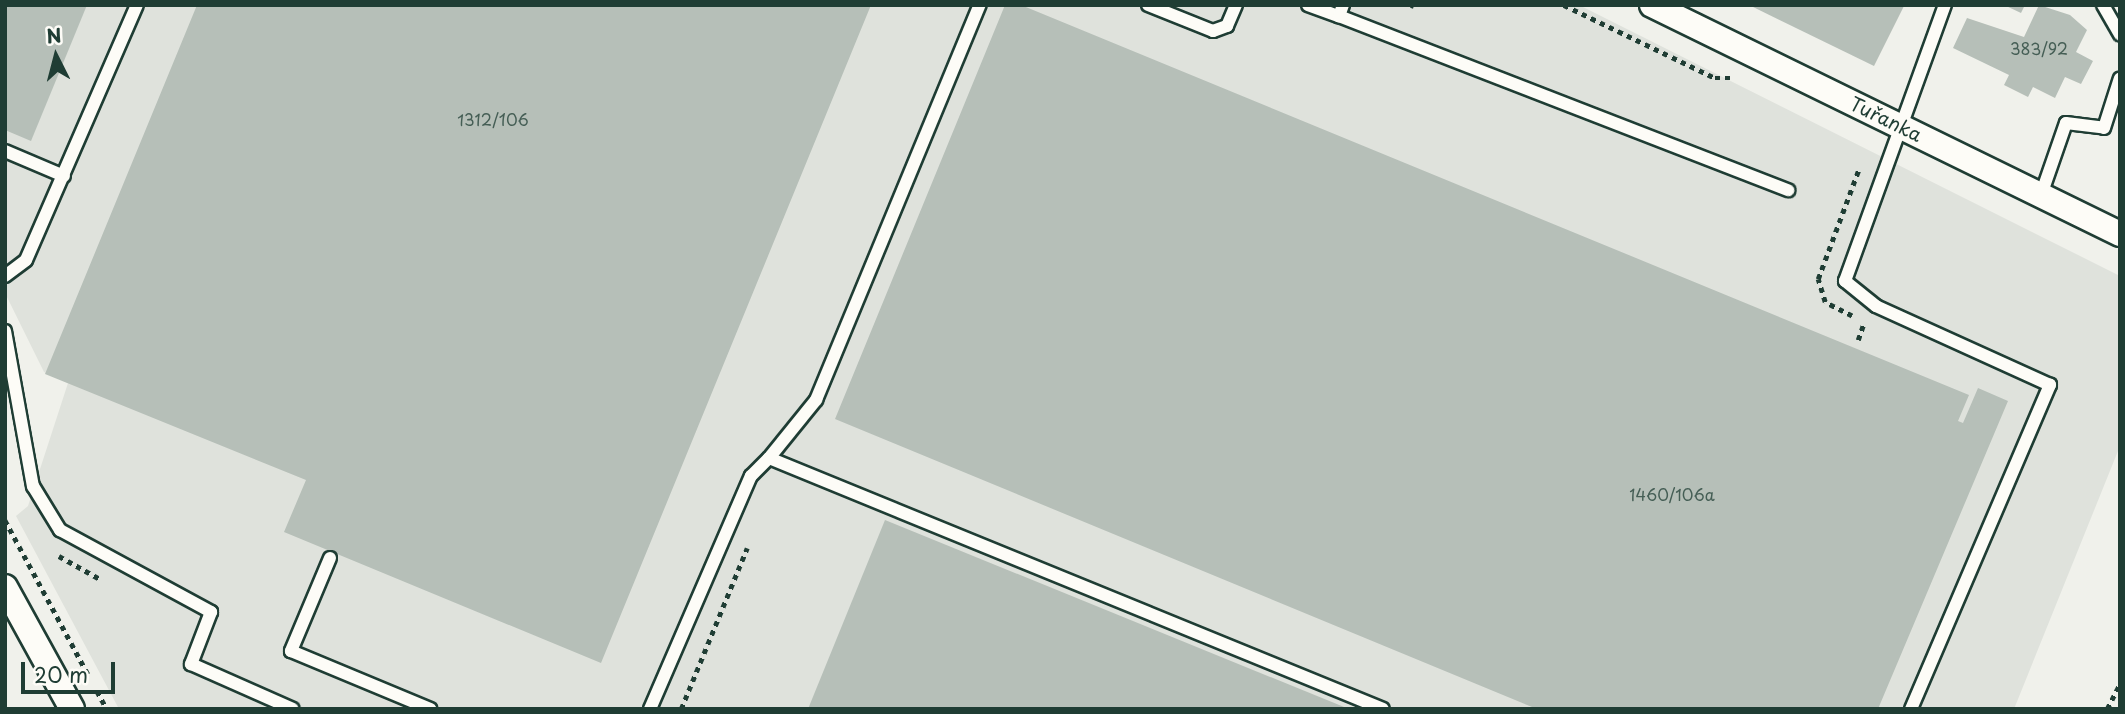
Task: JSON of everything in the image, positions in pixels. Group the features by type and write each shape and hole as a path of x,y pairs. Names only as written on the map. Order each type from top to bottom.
{"street":[{"name":"Tuřanka","path":"1664,8 2120,234"},
{"path":"5,587 72,709"}],"lane":[{"path":"5,275 26,260 137,5"},
{"path":"650,709 751,476 816,400 980,5"},
{"path":"1149,5 1213,31 1227,26 1236,5"},
{"path":"1308,5 1341,11 1788,190"},
{"path":"1911,709 2050,385 1876,306 1846,281 1945,5"},
{"path":"2103,5 2120,34"},
{"path":"2040,195 2066,123 2104,128 2120,78"},
{"path":"5,152 64,176"},
{"path":"5,331 33,486 60,530 211,612 191,664 293,709"},
{"path":"769,458 1383,709"},
{"path":"330,558 291,651 430,709"}],"path":[{"path":"1564,5 1715,78 1740,78"},
{"path":"1858,340 1865,322 1825,302 1818,279 1866,155"},
{"path":"5,520 107,709"},
{"path":"681,709 750,541"},
{"path":"2107,709 2120,683"}],"shaded area":[{"path":"5,5 1579,5 2120,276 2120,446 2014,709 119,709 16,516 28,506 68,383 44,372 5,293"}],"building":[{"path":"5,5 87,5 31,141 5,130"},
{"path":"197,5 871,5 601,663 284,532 306,480 45,374"},
{"path":"1005,5 1021,5 1969,395 1958,421 1963,423 1978,388 2008,401 1878,709 1537,709 835,419"},
{"path":"1749,5 1902,5 1904,6 1874,66"},
{"path":"2004,5 2025,5 2021,13"},
{"path":"2039,5 2070,15 2087,30 2076,52 2093,61 2081,84 2065,77 2055,98 2033,87 2028,97 2004,85 2009,75 1953,48 1967,18 2024,37"},
{"path":"885,520 1349,709 808,709"}]}
